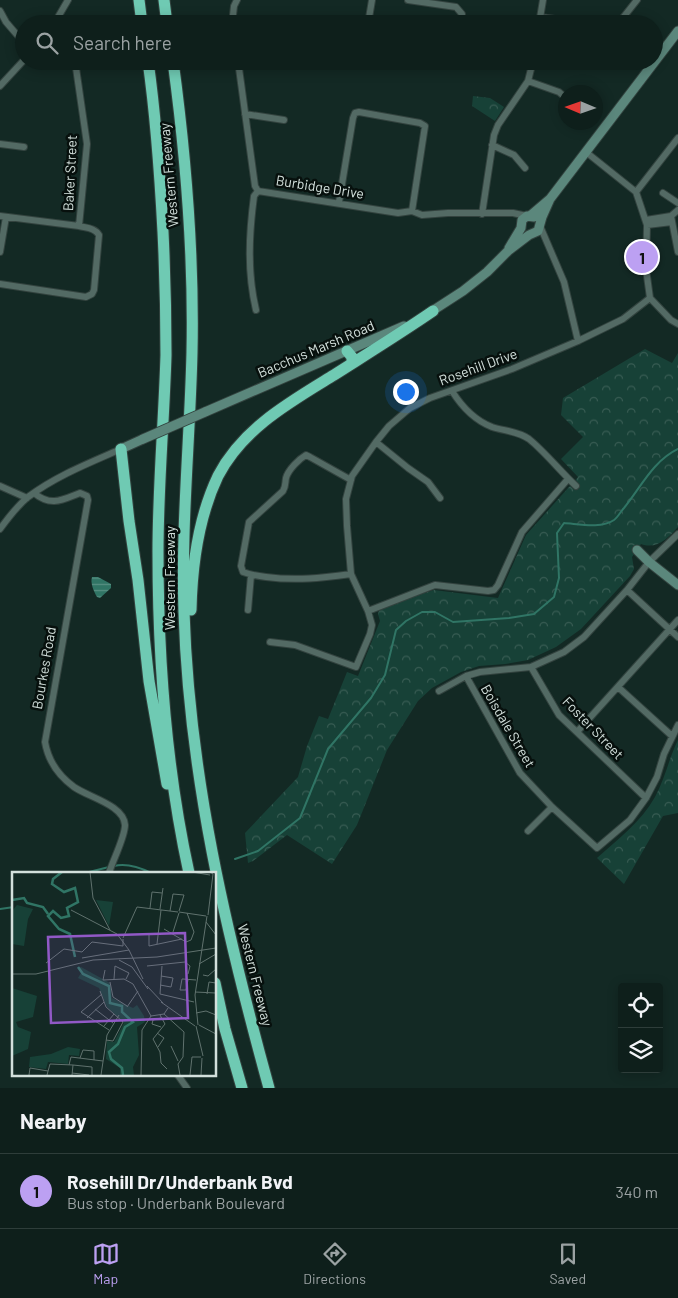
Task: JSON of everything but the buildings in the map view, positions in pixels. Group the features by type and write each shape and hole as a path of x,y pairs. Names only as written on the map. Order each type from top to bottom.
{"highway":[{"path":"139,0 141,15"},
{"path":"164,0 166,15"},
{"name":"Western Freeway","path":"149,70 159,164 166,353 158,550 160,640 171,761 178,817 189,872"},
{"name":"Western Freeway","path":"174,70 184,163 192,290 192,352 184,582 186,648 190,704 200,786 216,872"},
{"path":"190,704 192,663 191,607 196,544 208,502 219,476 234,453 263,422 288,402 404,331 433,311"},
{"path":"347,351 352,356 352,363"},
{"path":"121,449 153,712 170,802 184,851"},
{"name":"Western Freeway","path":"216,873 268,1088"},
{"path":"216,988 225,1029 242,1088"}],"main road":[{"path":"663,51 678,31"},
{"path":"550,199 538,231 531,235 524,233 520,227 522,220 550,199 648,70"},
{"path":"529,216 536,218 539,225"},
{"name":"Bacchus Marsh Road","path":"508,251 520,227"},
{"name":"Bacchus Marsh Road","path":"121,449 347,351 433,311 475,282 508,251 531,235"},
{"path":"637,550 678,585"}],"street":[{"path":"59,15 68,0"},
{"path":"233,15 237,0"},
{"path":"370,15 372,0"},
{"path":"408,0 456,8 462,15"},
{"path":"541,15 543,0"},
{"path":"625,15 637,0"},
{"path":"0,11 15,32"},
{"path":"0,86 15,70"},
{"name":"Baker Street","path":"75,70 87,144 79,226"},
{"name":"Burbidge Drive","path":"239,70 255,186 258,191 338,202 398,213 412,211 422,215 508,213 529,216"},
{"path":"482,214 492,145 498,125 528,81 531,70"},
{"path":"528,81 558,92"},
{"path":"338,202 353,118 355,113 359,112 420,123 425,126 412,211"},
{"path":"245,114 284,120"},
{"path":"636,192 678,138"},
{"path":"0,144 24,147"},
{"path":"492,145 514,155 525,168"},
{"path":"586,152 636,192 646,223 646,268 650,298 671,320 678,324"},
{"path":"256,310 251,289 249,244 254,196 258,191"},
{"path":"663,193 678,203"},
{"path":"646,223 671,219 678,210"},
{"path":"508,213 520,227"},
{"path":"0,252 3,216 79,226 97,231 99,235 94,290 92,294 86,297 0,284"},
{"path":"671,219 678,252"},
{"path":"539,225 564,282 578,341"},
{"path":"531,235 542,239 549,247"},
{"name":"Rosehill Drive","path":"270,642 295,645 356,667 372,625 368,611 351,574 346,499 351,480 362,459 389,426 410,408 430,398 512,369 578,341 623,319 650,298"},
{"path":"452,391 460,404 476,419 492,427 513,432 528,439 576,486"},
{"path":"376,442 428,482 440,498"},
{"path":"0,529 27,498 34,493 71,471 121,449"},
{"path":"351,480 306,455 301,458 286,476 283,491 249,522 241,566 244,572 251,575 288,580 351,574"},
{"path":"368,611 435,585 488,592 494,590 522,532 568,479"},
{"path":"0,486 27,498"},
{"name":"Bourkes Road","path":"34,493 40,498 52,501 64,500 80,493 87,496 88,500 45,742 50,760 63,777 74,786 118,811 124,819 124,835 109,872"},
{"path":"439,691 466,676 480,672 531,667 564,652 584,637 627,590 649,562 678,534"},
{"path":"248,610 251,575"},
{"path":"627,590 678,637"},
{"path":"577,732 678,620"},
{"name":"Foster Street","path":"531,667 559,715 646,798"},
{"name":"Boisdale Street","path":"466,676 520,773 552,807 597,848 630,820 646,798"},
{"path":"618,687 672,736"},
{"path":"646,798 678,725"},
{"path":"528,831 552,807"},
{"path":"178,1076 187,1088"}],"green space":[{"path":"473,96 490,98 504,107 495,121 472,106"},
{"path":"645,349 672,363 678,353 678,527 662,542 652,545 641,544 632,557 634,569 630,576 581,629 556,647 528,660 479,666 461,672 432,688 418,701 387,750 357,825 332,864 287,835 248,863 245,833 298,777 307,746 319,716 328,719 347,672 358,676 380,621 379,610 401,600 434,590 498,598 526,535 578,477 561,459 583,437 561,415 563,398"},
{"path":"678,740 678,813 663,816 624,884 597,858 629,830 649,806 655,797"}],"shaded area":[{"path":"92,577 98,577 111,584 111,588 100,598 97,597 94,590"}],"waterway":[{"path":"235,859 258,851 300,818 328,749 371,698 385,675 396,630 406,621 422,612 435,612 453,622 509,618 534,614 554,597 559,578 557,533 564,523 596,525 609,523 614,520 654,467 678,449"},
{"path":"114,866 133,866 149,872"},
{"path":"89,872 109,867"},
{"path":"0,909 12,907"}],"place":[{"name":"Rosehill Dr/Underbank Bvd","path":"642,257"}]}
